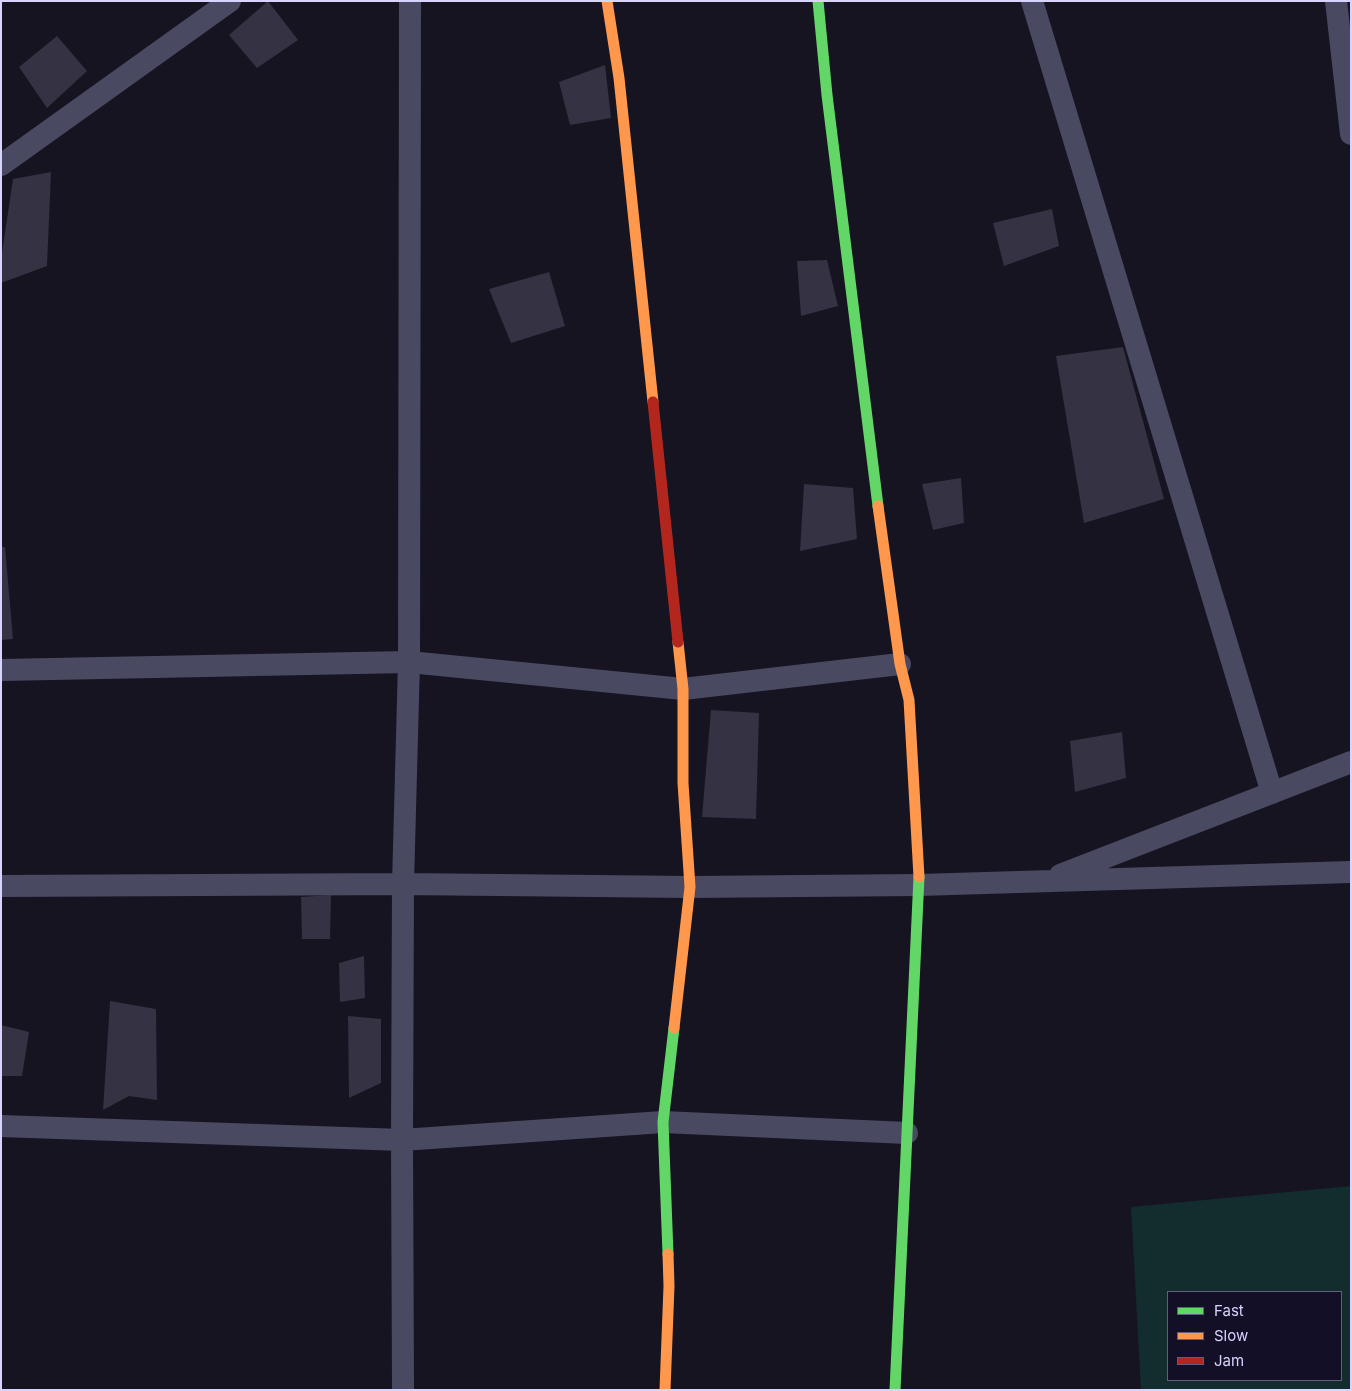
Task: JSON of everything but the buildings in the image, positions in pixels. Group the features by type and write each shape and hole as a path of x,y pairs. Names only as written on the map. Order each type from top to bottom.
{"street":[{"path":"1,165 230,1"},
{"path":"403,1390 403,884 409,662 410,1"},
{"path":"607,1 620,87 683,688 683,783 690,887 663,1122 669,1286 665,1390"},
{"path":"818,1 827,95 886,574 900,664 908,700 919,885 895,1390"},
{"path":"1032,1 1272,792"},
{"path":"1336,1 1351,134"},
{"path":"1,670 409,662 683,688 900,664"},
{"path":"1045,881 1351,762"},
{"path":"1,886 403,884 690,887 919,885 1351,872"},
{"path":"1,1126 402,1140 663,1122 907,1133"}],"green space":[{"path":"1351,1186 1351,1390 1141,1390 1131,1207"}],"traffic: fast":[{"path":"818,1 827,95 878,506"},
{"path":"895,1390 919,877"},
{"path":"668,1254 663,1122 674,1028"}],"traffic: slow":[{"path":"607,1 619,78 653,402"},
{"path":"878,506 900,664 909,700 919,877"},
{"path":"674,1028 690,887 683,783 683,689 678,642"},
{"path":"665,1390 669,1286 668,1254"}],"traffic: jam":[{"path":"653,402 678,642"}]}
